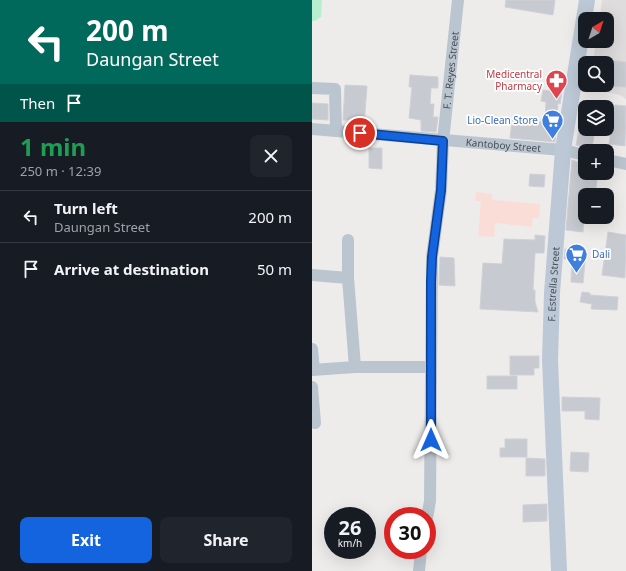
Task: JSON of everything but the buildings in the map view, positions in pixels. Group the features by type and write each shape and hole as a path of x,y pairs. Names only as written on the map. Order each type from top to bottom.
{"main road":[{"name":"F. Estrella Street","path":"559,571 550,360 563,150 587,0"}],"street":[{"name":"F. T. Reyes Street","path":"429,507 432,257 441,190 443,141 458,0"},
{"path":"312,88 335,89 336,131"},
{"name":"Kantoboy Street","path":"312,128 443,141 563,150 578,153"},
{"path":"614,161 626,164"},
{"path":"348,240 348,278 355,367"},
{"path":"312,276 348,278"},
{"path":"312,349 313,370 355,367 430,367"},
{"path":"312,387 315,423"},
{"path":"419,571 421,559"}],"shaded area":[{"path":"602,0 626,0 626,99 620,95 607,92 614,92 614,56 594,56 595,48 614,48 614,12 601,12"},
{"path":"476,192 492,194 492,200 540,204 539,218 533,218 532,227 495,223 494,237 478,236 481,201 475,201"}],"green space":[{"path":"312,0 322,0 321,17 315,21 312,21"}],"place":[{"name":"Medicentral Pharmacy","path":"557,100"},
{"name":"Lio-Clean Store","path":"553,140"},
{"name":"Dali","path":"577,274"}],"route":[{"path":"360,133 443,141 441,190 432,257 430,367 431,440"}]}
